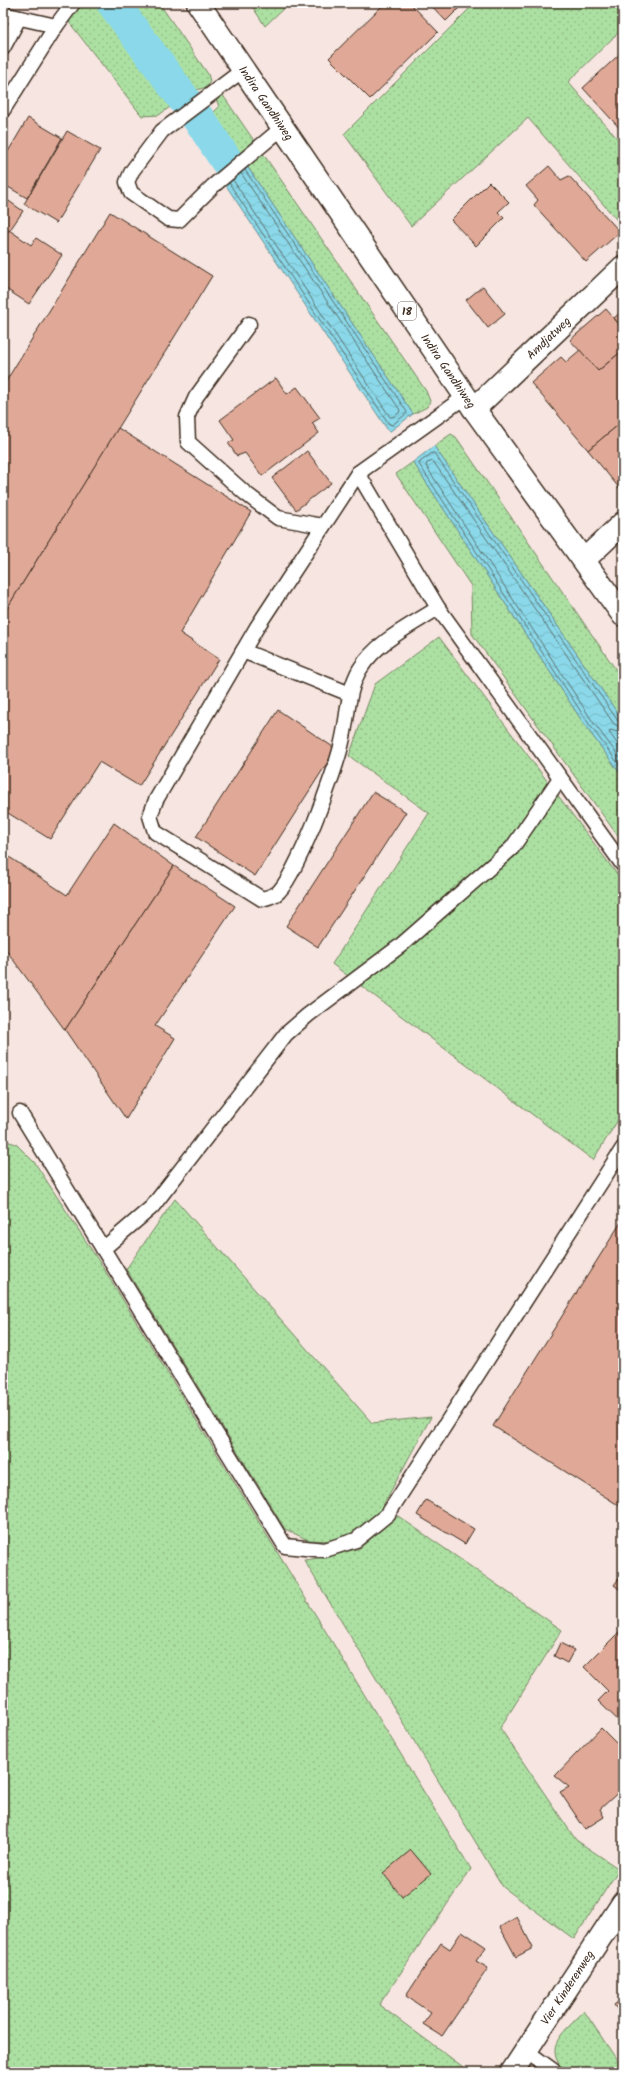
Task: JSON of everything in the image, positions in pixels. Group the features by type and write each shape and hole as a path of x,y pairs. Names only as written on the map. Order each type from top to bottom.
{"main road":[{"name":"Indira Gandhiweg","path":"198,3 470,402 623,615"},
{"name":"Amdjatweg","path":"470,402 623,267"},
{"path":"584,560 623,523"},
{"name":"Vier Kinderenweg","path":"512,2072 623,1903"}],"lane":[{"path":"3,110 56,26 73,3"},
{"path":"3,14 56,26"},
{"path":"3,48 19,18"},
{"path":"243,70 162,131 132,171 128,182 131,193 168,219 178,220 213,186 248,159 282,128"},
{"path":"248,324 196,397 186,417 188,442 245,493 278,518 323,526"},
{"path":"438,608 376,648 360,669 350,694 342,743 317,818 287,881 276,894 262,899 155,832 150,816 156,800 243,651 358,473 436,418 470,402"},
{"path":"358,473 438,608 623,865"},
{"path":"243,651 350,694"},
{"path":"103,1249 152,1207 286,1034 308,1015 400,946 512,848 560,778"},
{"path":"20,1113 285,1546 325,1550 356,1540 388,1514 623,1148"},
{"path":"526,2051 555,2072"}],"green space":[{"path":"82,3 94,3 130,41 170,107 159,115 142,116 69,22 71,12"},
{"path":"126,3 159,3 208,74 210,81 207,87 193,91"},
{"path":"250,3 289,3 265,26"},
{"path":"475,3 623,3 623,28 568,82 623,145 623,227 528,118 411,226 344,134"},
{"path":"222,94 426,391 430,401 427,407 413,414 212,114 219,107 216,98"},
{"path":"451,434 456,437 623,680 623,721 434,446"},
{"path":"413,462 586,727 623,777 623,843 472,634 471,586 396,474"},
{"path":"439,637 623,882 623,1112 593,1160 332,964 429,813 349,756 375,684"},
{"path":"3,1140 16,1144 35,1163 104,1269 471,1869 379,2005 470,2072 3,2072"},
{"path":"175,1199 372,1423 431,1417 380,1511 359,1529 336,1541 308,1540 285,1529 126,1269"},
{"path":"398,1516 562,1630 500,1728 576,1840 619,1869 574,1939 503,1887 304,1560 327,1557 360,1548"},
{"path":"584,2011 623,2069 623,2072 565,2072 558,2062 555,2054 555,2046 558,2039"}],"water":[{"path":"94,3 126,3 193,91 170,107 130,41"},
{"path":"212,114 413,414 389,432 190,131"},
{"path":"434,446 623,721 623,777 586,727 413,462"}],"building":[{"path":"385,3 410,3 438,32 370,99 329,58"},
{"path":"429,3 464,3 446,21"},
{"path":"623,51 623,132 583,88"},
{"path":"28,118 62,138 27,198 3,184 3,160"},
{"path":"67,131 100,150 56,223 24,204"},
{"path":"549,166 561,180 569,176 620,232 586,262 534,205 538,200 526,186"},
{"path":"489,182 509,202 498,212 504,218 476,246 451,220"},
{"path":"3,197 23,211 3,240"},
{"path":"110,212 212,276 3,615 3,386"},
{"path":"9,230 31,245 36,238 62,255 29,304 3,287 3,240"},
{"path":"483,286 505,314 488,328 466,300"},
{"path":"606,309 623,329 623,336 621,338 623,340 623,350 598,371 570,340"},
{"path":"623,310 623,329 614,318"},
{"path":"580,350 598,371 623,350 623,421 588,450 531,383 561,357 566,362"},
{"path":"276,378 287,394 297,387 320,418 312,423 319,433 262,476 245,453 237,456 228,443 234,440 220,420"},
{"path":"623,421 623,486 620,489 588,450"},
{"path":"118,428 251,512 180,633 219,659 139,786 99,762 50,839 3,810 3,615"},
{"path":"307,451 331,483 296,510 272,478"},
{"path":"278,710 336,749 255,876 196,837"},
{"path":"373,792 406,812 318,947 286,926"},
{"path":"114,823 174,866 65,1030 3,946 3,853 67,895"},
{"path":"174,866 235,906 155,1026 175,1038 126,1119 65,1030"},
{"path":"623,1219 623,1508 493,1426"},
{"path":"426,1500 474,1529 465,1544 417,1515"},
{"path":"623,1573 623,1592 614,1585"},
{"path":"622,1629 623,1725 598,1701 608,1691 584,1667"},
{"path":"560,1643 574,1650 567,1663 554,1656"},
{"path":"601,1728 623,1750 623,1788 600,1809 604,1817 585,1829 560,1792 569,1787 555,1776"},
{"path":"411,1850 431,1874 402,1897 383,1873"},
{"path":"517,1917 533,1948 516,1957 500,1927"},
{"path":"462,1931 486,1947 476,1961 488,1968 442,2036 423,2024 431,2013 406,1996 441,1943 450,1949"},
{"path":"623,1998 623,2017 614,2005"}],"waterway":[{"path":"113,3 203,125 226,160"}]}
